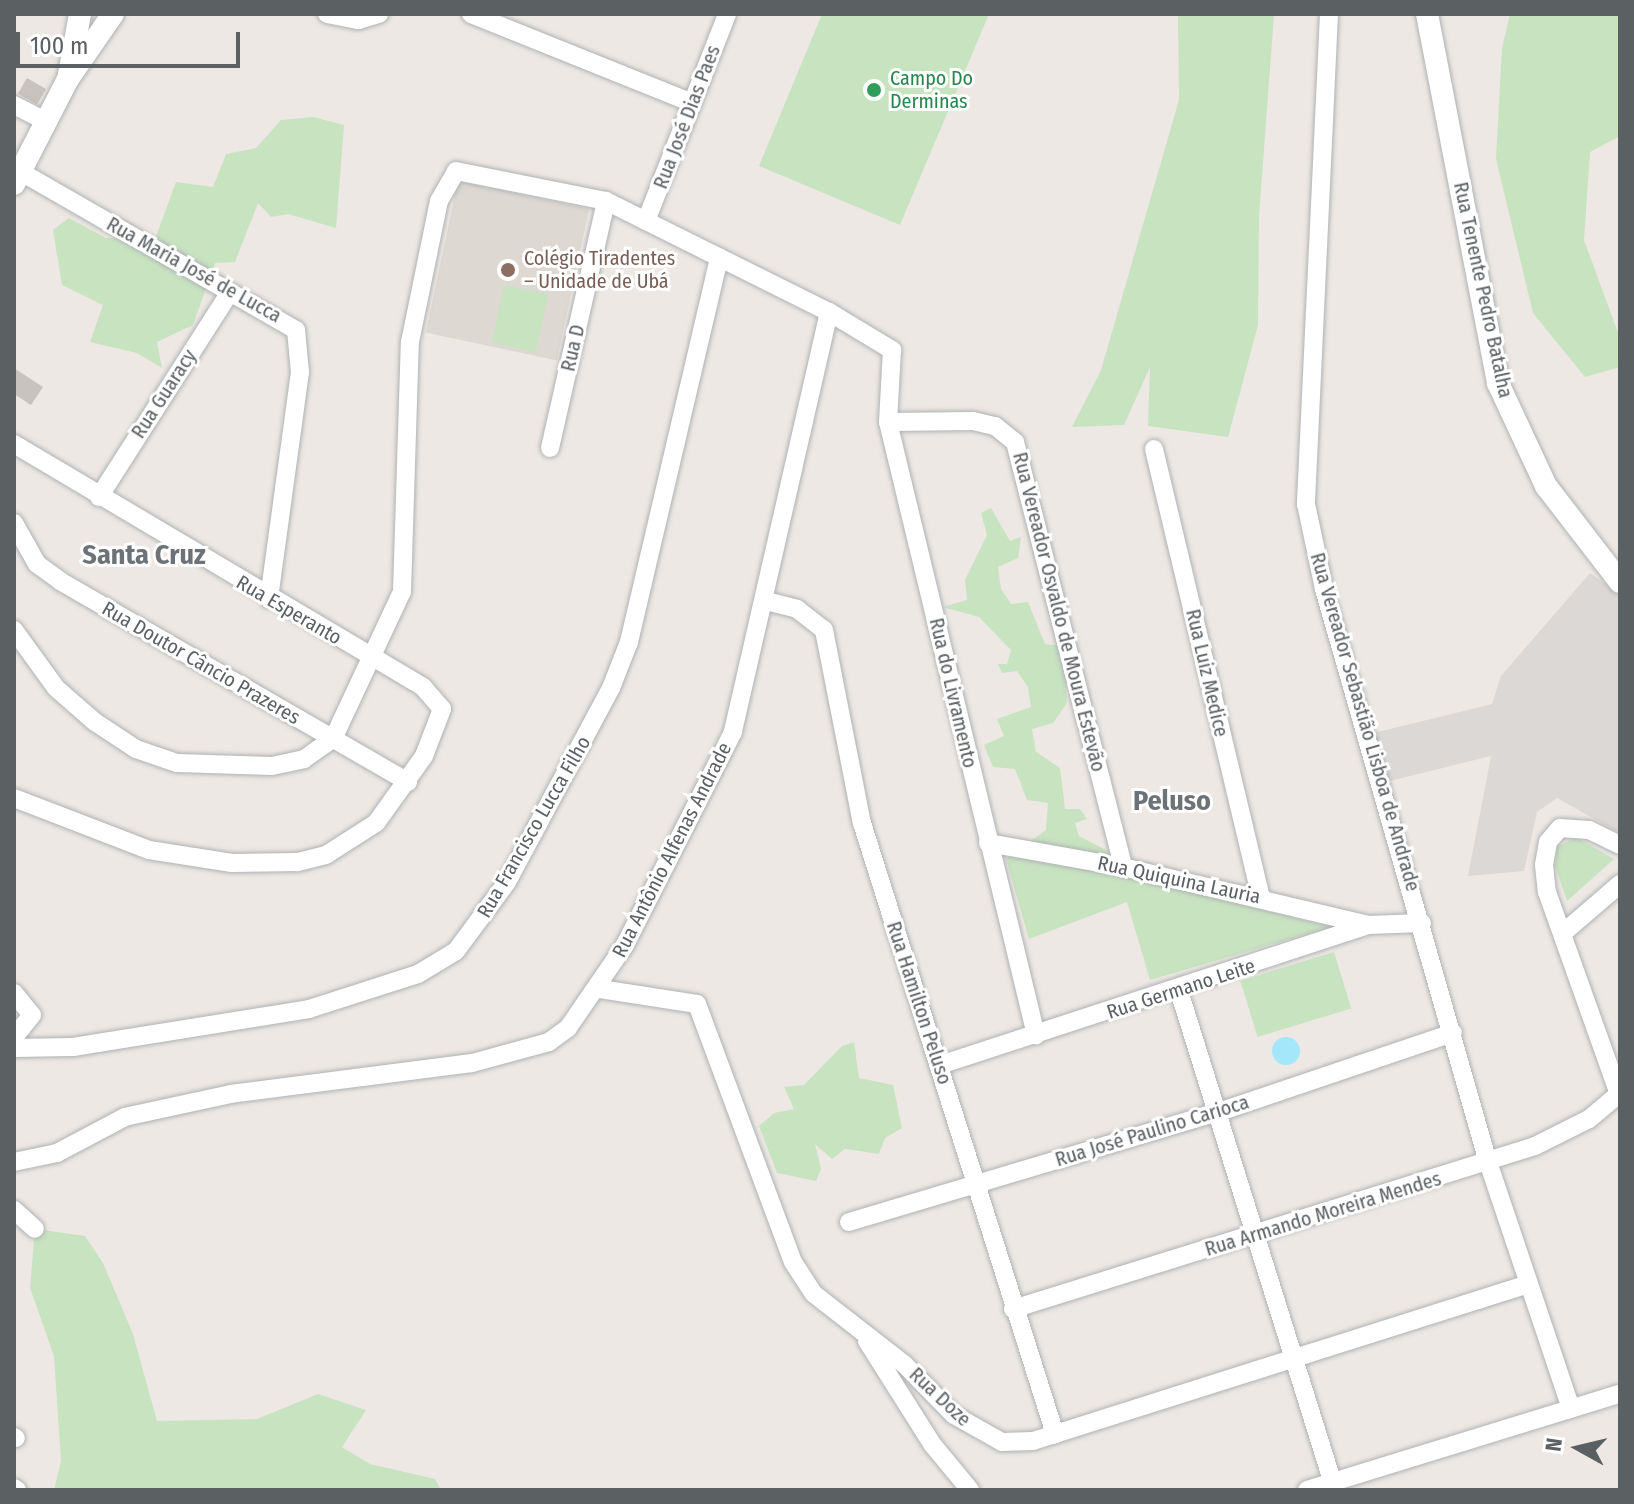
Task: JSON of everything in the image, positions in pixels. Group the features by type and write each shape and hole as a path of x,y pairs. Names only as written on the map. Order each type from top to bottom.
{"street":[{"path":"68,79 80,14"},
{"path":"18,178 68,79 113,14"},
{"path":"327,14 358,20 379,14"},
{"path":"471,14 692,103"},
{"name":"Rua José Dias Paes","path":"646,221 727,14"},
{"name":"Rua Vereador Sebastião Lisboa de Andrade","path":"1329,14 1306,504 1324,589 1488,1162 1525,1285 1571,1408"},
{"name":"Rua Tenente Pedro Batalha","path":"1427,14 1498,383 1546,486 1620,582"},
{"path":"14,105 47,122"},
{"path":"14,630 56,688 95,722 136,749 177,763 272,766 304,759 333,739 402,592 410,342 448,176 477,172 606,201 829,312"},
{"name":"Rua Maria José de Lucca","path":"18,178 286,321 300,346 269,599"},
{"name":"Rua D","path":"550,448 606,201"},
{"name":"Rua Francisco Lucca Filho","path":"14,1048 73,1047 309,1009 418,974 456,951 507,882 611,688 629,642 719,257"},
{"name":"Rua Guaracy","path":"99,497 230,292"},
{"name":"Rua do Livramento","path":"829,312 892,350 888,422 1036,1035"},
{"name":"Rua Antônio Alfenas Andrade","path":"14,1162 57,1153 104,1124 171,1107 472,1063 549,1042 600,989 733,732 766,601 829,312"},
{"name":"Rua Vereador Osvaldo de Moura Estevão","path":"888,422 973,421 995,426 1015,442 1123,867"},
{"name":"Rua Esperanto","path":"14,444 439,701 441,719 408,782"},
{"name":"Rua Luiz Medice","path":"1154,449 1261,898"},
{"name":"Rua Doutor Câncio Prazeres","path":"14,523 37,564 60,581 408,782"},
{"name":"Rua Hamilton Peluso","path":"766,601 797,609 824,630 862,823 1055,1434"},
{"path":"14,798 149,850 266,864 326,855 350,843 376,823 408,782"},
{"path":"1620,845 1572,826 1553,834 1544,865 1563,933 1620,1095"},
{"name":"Rua Quiquina Lauria","path":"988,843 1123,867 1368,925"},
{"path":"1563,933 1620,884"},
{"name":"Rua Germano Leite","path":"940,1065 1179,991 1368,925 1422,923"},
{"name":"Rua Doze","path":"600,989 697,1004 793,1262 814,1294 979,1434 1002,1442 1055,1434 1525,1285"},
{"path":"1179,991 1334,1486"},
{"path":"14,993 32,1015 14,1037"},
{"name":"Rua José Paulino Carioca","path":"849,1222 1219,1112 1453,1033"},
{"name":"Rua Armando Moreira Mendes","path":"1013,1309 1488,1162 1565,1134 1620,1095"},
{"path":"14,1210 35,1229"},
{"path":"864,1336 932,1444 970,1490"},
{"path":"1307,1490 1334,1486 1620,1394"}],"shaded area":[{"name":"Colégio Tiradentes – Unidade de Ubá","path":"458,181 589,209 557,360 426,333"},
{"path":"1590,573 1620,595 1620,833 1557,798 1537,812 1524,871 1468,876 1491,756 1386,782 1374,733 1492,704 1501,676"}],"green space":[{"name":"Campo Do Derminas","path":"822,14 989,14 900,225 759,166"},
{"path":"1178,14 1274,15 1259,216 1258,325 1228,437 1148,426 1150,367 1124,425 1072,427 1101,370 1179,100"},
{"path":"1510,14 1620,14 1620,136 1590,152 1584,240 1620,338 1620,367 1585,377 1533,313 1496,159 1502,48"},
{"path":"313,117 344,125 336,228 288,214 271,217 258,203 235,262 215,263 193,325 157,342 162,368 137,353 90,342 103,305 62,285 53,230 69,218 106,238 155,239 176,182 213,187 226,154 256,148 281,120"},
{"path":"504,285 548,294 536,352 492,343"},
{"path":"991,508 1010,541 1021,537 1018,558 998,567 1001,589 1011,604 1028,602 1045,644 1063,646 1067,703 1053,723 1032,729 1036,752 1060,768 1065,809 1080,809 1087,819 1075,823 1079,836 1106,850 1120,874 1331,927 1150,980 1127,902 1029,939 1006,859 1046,830 1048,803 1027,800 1015,769 993,767 984,745 1004,736 997,719 1031,707 1028,687 1017,671 1002,673 998,664 1007,664 1011,650 979,617 943,607 967,600 965,580 987,535 981,513"},
{"path":"1576,837 1614,859 1567,901 1555,866 1557,847"},
{"path":"1334,952 1351,1008 1258,1037 1240,981"},
{"path":"854,1042 859,1078 893,1085 902,1128 885,1138 879,1154 845,1149 832,1159 815,1144 821,1169 816,1181 777,1173 759,1126 774,1113 794,1109 784,1087 804,1085 842,1046"},
{"path":"35,1229 85,1236 103,1263 133,1334 157,1421 257,1419 318,1394 366,1410 342,1447 370,1464 435,1479 441,1490 54,1490 61,1461 54,1356 30,1288"}],"water":[{"path":"1286,1037 1296,1041 1300,1051 1296,1061 1286,1065 1276,1061 1272,1051 1276,1041"}],"building":[{"path":"27,78 46,89 37,105 18,94"},
{"path":"14,368 43,387 31,405 14,394"}],"place":[{"name":"Campo Do Derminas","path":"874,90"},
{"name":"Colégio Tiradentes – Unidade de Ubá","path":"508,270"}],"district":[{"name":"Santa Cruz","path":"144,555"},
{"name":"Peluso","path":"1172,801"}]}
